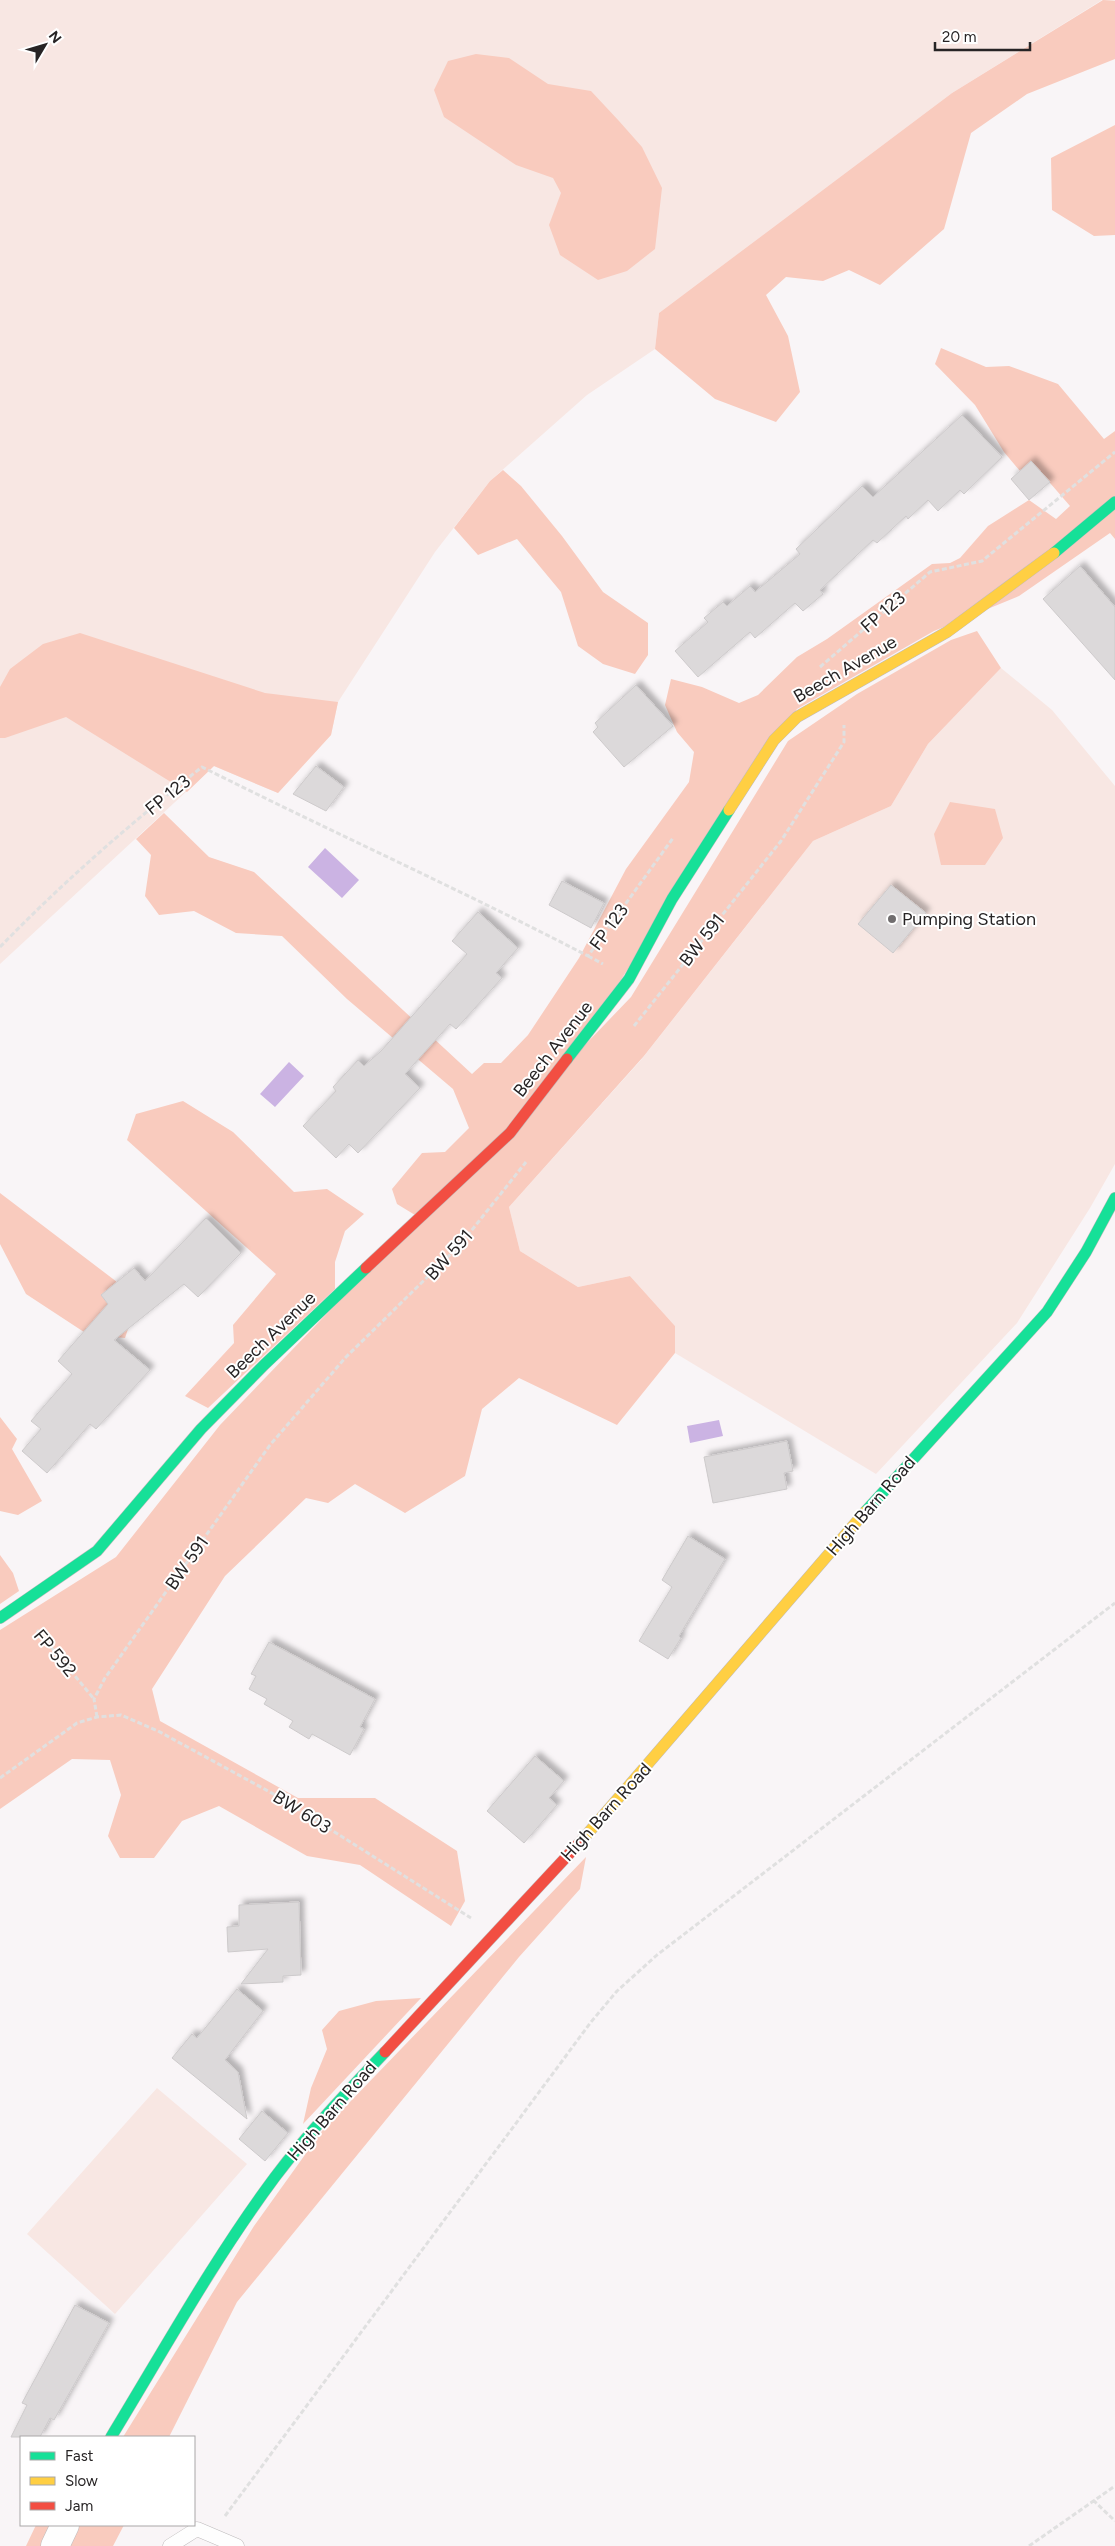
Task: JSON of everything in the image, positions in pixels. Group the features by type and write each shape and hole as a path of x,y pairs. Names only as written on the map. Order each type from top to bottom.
{"street":[{"name":"Beech Avenue","path":"0,1618 97,1551 201,1429 264,1365 510,1133 628,979 672,899 774,740 797,717 846,687 947,632 1028,574 1115,502"},
{"name":"High Barn Road","path":"112,2436 237,2231 275,2176 321,2119 497,1934 623,1795 879,1495 1047,1312 1086,1252 1115,1198"},
{"path":"55,2546 65,2526"}],"lane":[{"path":"170,2546 196,2529 237,2546"}],"path":[{"name":"FP 123","path":"817,670 930,572 982,561 1115,452"},
{"name":"BW 591","path":"633,1027 781,841 844,742 846,687"},
{"name":"FP 123","path":"0,947 47,899 150,808 202,767 420,874 525,923 588,956 677,832"},
{"name":"BW 591","path":"94,1699 111,1670 270,1445 346,1357 460,1245 528,1159"},
{"path":"214,2536 229,2508 616,1991 656,1955 1115,1603"},
{"name":"FP 592","path":"17,1606 94,1699"},
{"path":"0,1778 62,1732 77,1723 97,1717 94,1699"},
{"name":"BW 603","path":"97,1717 121,1715 158,1732 279,1797 497,1934"},
{"path":"1029,2546 1115,2486"},
{"path":"1093,2500 1115,2521"}],"shaded area":[{"path":"0,0 1102,0 952,93 659,313 655,349 587,395 490,481 435,552 338,702 331,735 278,793 214,766 0,964"},
{"path":"1102,0 1115,0 1115,13"},
{"path":"1103,0 1115,1 1115,59 1027,94 971,133 944,229 880,285 849,270 823,281 786,277 766,295 788,336 800,392 776,422 715,399 655,349 659,313 952,93"},
{"path":"476,54 509,58 548,84 591,91 619,121 642,147 662,188 655,249 627,271 598,280 560,255 549,225 561,193 553,178 516,165 444,117 434,90 448,61"},
{"path":"1115,125 1115,235 1094,236 1052,210 1051,158"},
{"path":"941,348 986,367 1009,366 1058,384 1104,439 1115,431 1115,539 1110,533 1019,596 934,631 797,709 620,981 507,1128 415,1215 397,1204 392,1189 422,1153 445,1152 469,1128 453,1089 347,999 282,936 236,933 194,911 159,915 145,896 151,855 136,839 164,813 209,857 254,872 472,1074 484,1063 501,1063 528,1035 579,958 626,869 689,782 694,752 677,732 665,705 671,679 702,687 739,703 758,695 797,657 827,639 932,564 950,563 960,558 988,526 1029,500 1056,519 1070,506 1031,461 1020,471 1004,452 975,405 935,364"},
{"path":"503,470 521,486 562,536 603,592 648,623 648,655 635,674 603,664 578,646 561,592 517,539 478,555 454,528 490,481"},
{"path":"977,631 1001,668 928,744 891,806 813,841 644,1056 509,1207 520,1251 578,1287 630,1276 675,1326 675,1353 617,1425 519,1378 482,1409 465,1476 405,1513 355,1484 328,1503 306,1498 225,1576 152,1689 160,1721 298,1798 375,1798 457,1851 465,1901 451,1926 360,1865 307,1856 219,1806 182,1821 154,1858 120,1858 108,1836 121,1795 110,1760 72,1759 0,1809 0,1630 116,1557 220,1425 631,997 788,741 857,694 951,640"},
{"path":"80,633 265,693 338,702 331,735 278,793 214,766 187,792 66,717 5,738 0,738 0,687 10,669 43,644"},
{"path":"1001,668 1052,710 1115,786 1115,1164 1090,1208 1017,1323 876,1474 675,1353 675,1326 630,1276 578,1287 520,1251 509,1207 641,1060 813,841 891,806 928,744"},
{"path":"950,802 995,809 1003,838 985,865 941,865 934,834"},
{"path":"325,848 359,880 342,898 308,867"},
{"path":"289,1062 304,1076 275,1107 260,1094"},
{"path":"183,1101 233,1132 294,1192 327,1189 364,1214 345,1231 335,1262 335,1289 208,1408 185,1396 234,1343 233,1325 276,1274 127,1140 136,1114"},
{"path":"0,1193 117,1282 101,1295 128,1329 125,1338 87,1334 26,1294 0,1244"},
{"path":"0,1417 17,1439 12,1449 42,1501 18,1515 0,1511"},
{"path":"719,1420 723,1436 690,1443 687,1426"},
{"path":"0,1555 13,1573 19,1591 0,1604"},
{"path":"586,1857 580,1889 519,1957 237,2302 170,2436 124,2436 254,2226 322,2131"},
{"path":"421,1998 303,2124 311,2088 327,2049 322,2030 339,2011 376,2001"},
{"path":"157,2088 247,2164 115,2314 27,2234"},
{"path":"36,2526 123,2526 113,2546 26,2546"}],"building":[{"path":"962,415 1002,457 964,494 960,490 938,511 928,500 908,519 906,516 877,543 873,540 820,590 823,594 803,611 795,603 755,638 750,632 698,677 675,651 708,622 704,618 723,602 727,606 750,586 755,592 800,554 796,549 862,486 873,497"},
{"path":"1031,461 1050,482 1029,500 1011,479"},
{"path":"1080,566 1115,607 1115,680 1043,599"},
{"path":"636,685 673,726 624,767 593,732 598,727 595,723"},
{"path":"316,766 344,787 326,811 293,794"},
{"path":"562,881 604,903 591,928 549,905"},
{"name":"Pumping Station","path":"891,885 926,913 893,953 858,924"},
{"path":"478,912 518,948 496,973 502,978 456,1029 450,1024 405,1074 420,1088 358,1153 349,1144 336,1158 303,1126 336,1091 333,1087 358,1060 364,1066 381,1051 467,954 452,941"},
{"path":"206,1218 241,1253 198,1297 184,1284 114,1340 150,1370 96,1429 90,1424 47,1473 22,1451 41,1429 31,1421 72,1374 58,1361 108,1304 101,1295 134,1268 145,1281"},
{"path":"787,1441 793,1471 784,1473 787,1489 713,1503 704,1457"},
{"path":"688,1536 725,1559 679,1636 681,1638 668,1659 639,1641 672,1587 662,1580"},
{"path":"269,1642 375,1699 360,1727 364,1729 350,1755 312,1734 309,1739 289,1727 293,1721 264,1704 267,1699 249,1689 256,1676 251,1674"},
{"path":"535,1756 564,1781 549,1798 557,1805 524,1843 487,1811"},
{"path":"299,1902 301,1975 283,1976 283,1982 241,1984 268,1949 228,1952 227,1927 239,1926 239,1905"},
{"path":"237,1989 263,2011 225,2060 238,2072 247,2119 172,2058 192,2034 197,2038"},
{"path":"262,2111 288,2133 265,2161 239,2139"},
{"path":"75,2305 109,2323 54,2420 50,2418 41,2436 11,2437 27,2405 22,2403"}],"traffic: fast":[{"path":"1054,553 1115,502"},
{"path":"567,1059 629,979 672,899 729,810"},
{"path":"865,1512 1047,1312 1086,1252 1115,1198"},
{"path":"0,1618 97,1551 201,1429 264,1365 366,1268"},
{"path":"112,2436 231,2240 275,2177 342,2097 385,2052"}],"traffic: slow":[{"path":"729,810 774,740 797,717 947,632 1054,553"},
{"path":"583,1839 865,1512"}],"traffic: jam":[{"path":"366,1268 510,1133 567,1059"},
{"path":"385,2052 583,1839"}],"place":[{"name":"Pumping Station","path":"892,919"}]}
